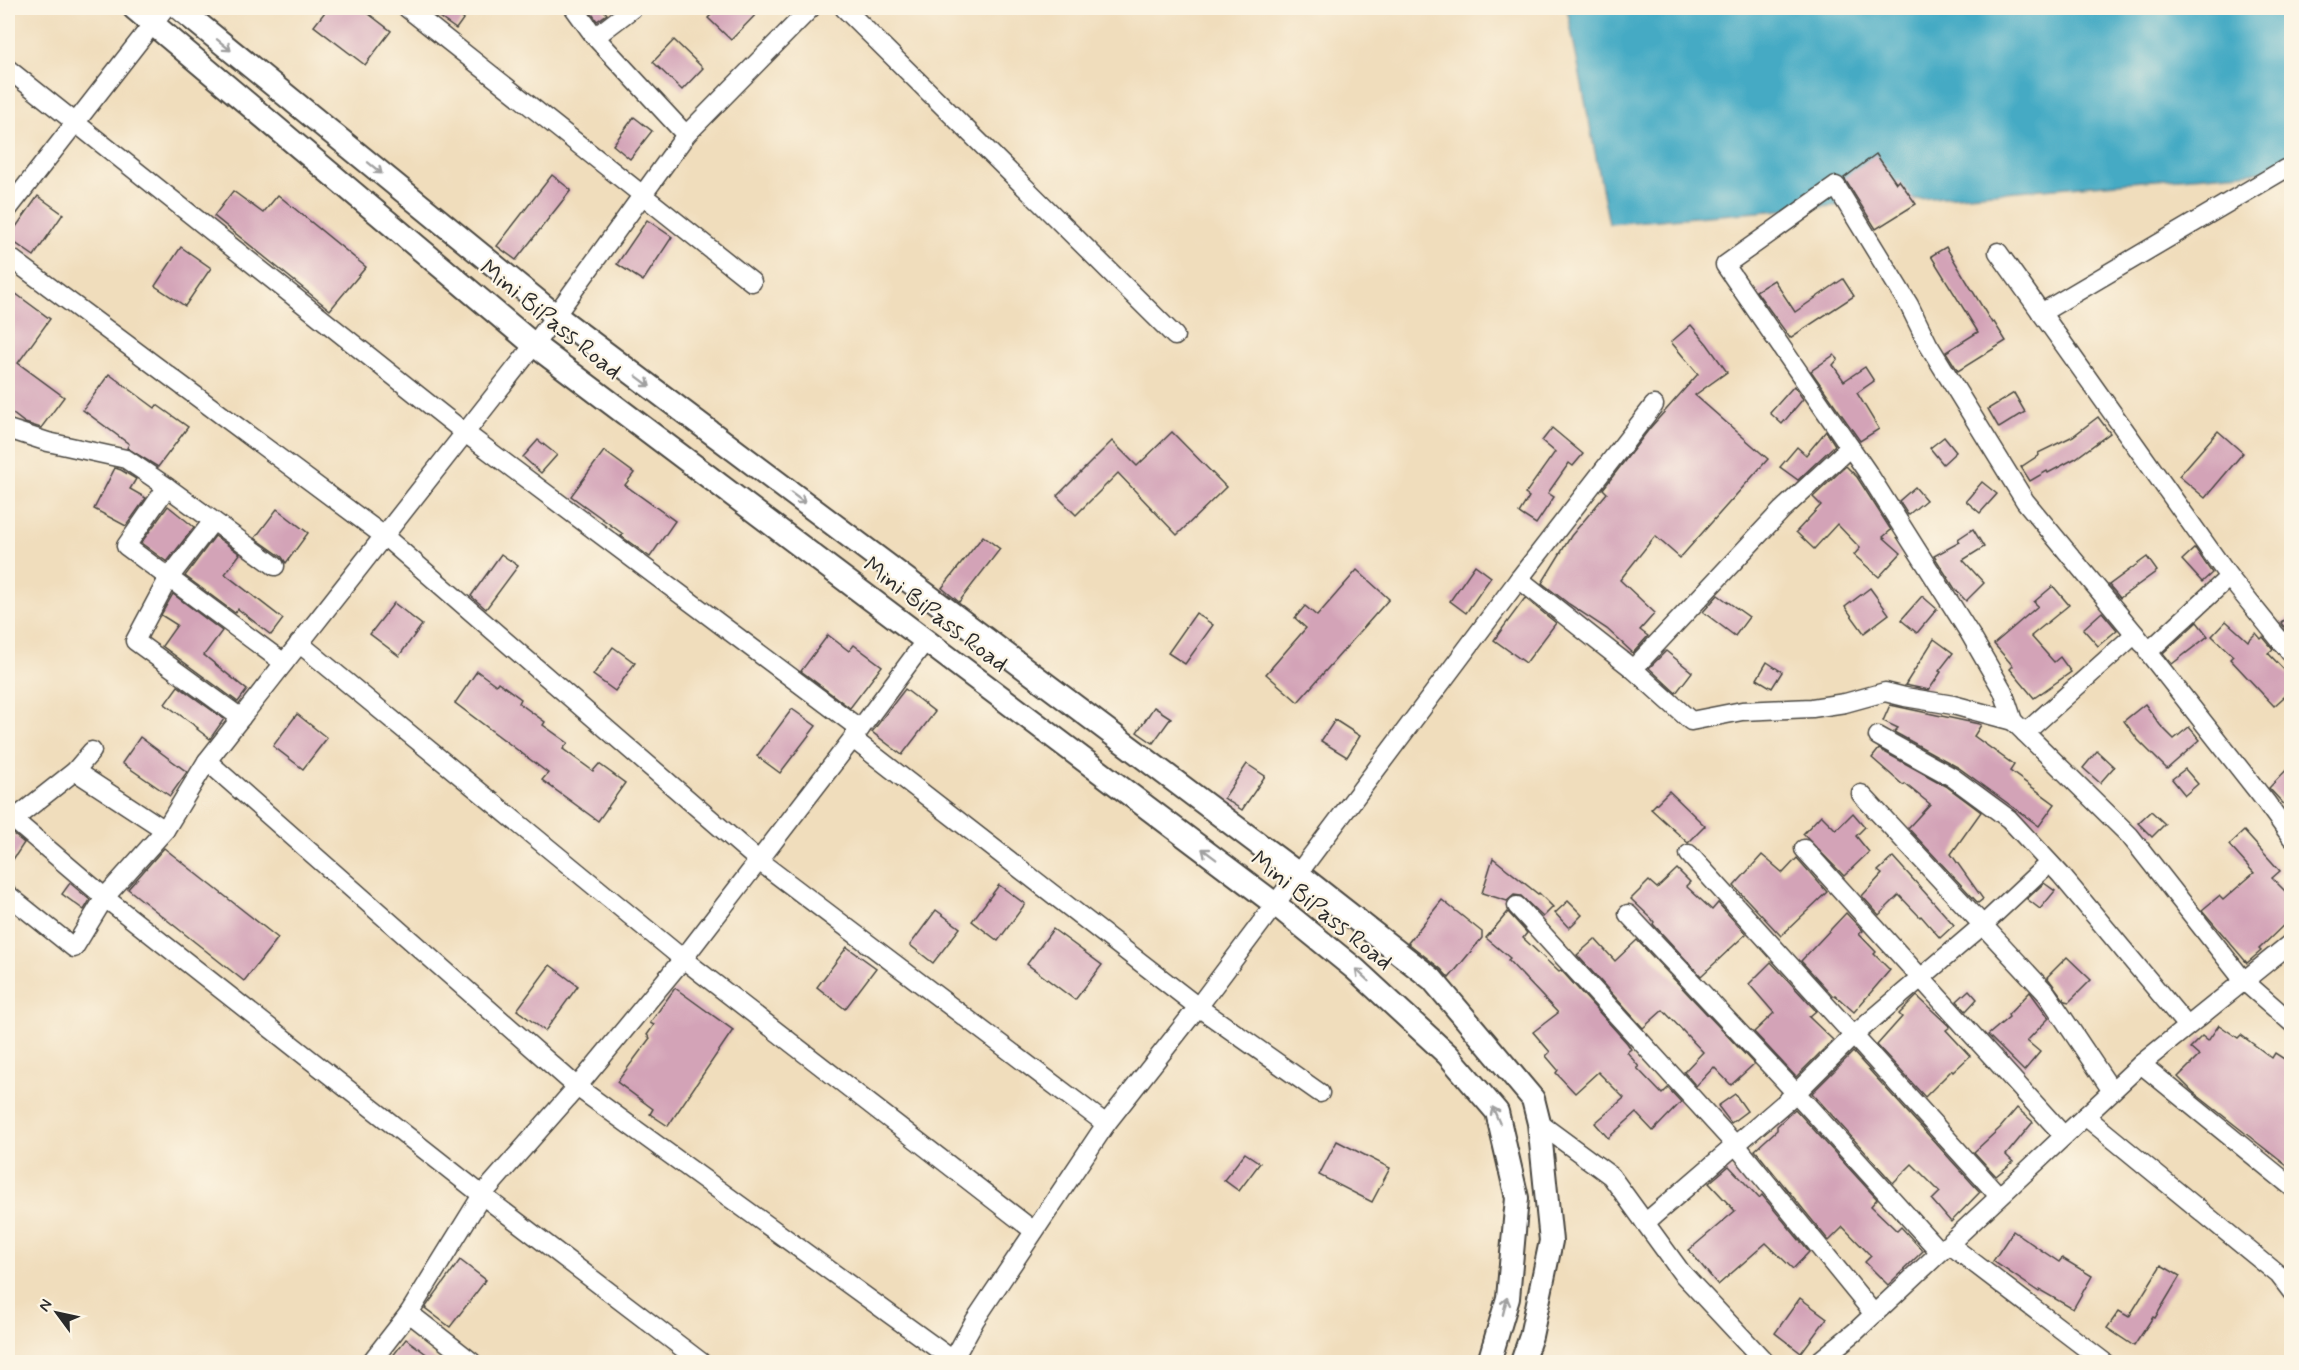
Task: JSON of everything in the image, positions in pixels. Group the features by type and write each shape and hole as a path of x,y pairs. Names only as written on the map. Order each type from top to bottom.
{"street":[{"name":"Mini BiPass Road","path":"134,8 160,15 534,345 1275,903 1355,969 1448,1055 1497,1112 1517,1198 1508,1298 1489,1362"},
{"path":"179,8 555,315 1297,873 1432,979 1533,1099 1539,1123 1551,1241 1527,1359"},
{"path":"407,8 752,282"},
{"path":"574,8 595,38 686,135"},
{"path":"595,38 633,8"},
{"path":"8,895 74,948 105,897 165,830 207,761 534,345 686,135 811,8"},
{"path":"844,8 1175,336"},
{"path":"8,209 160,15"},
{"path":"8,69 464,432 856,734 1198,1007 1320,1094"},
{"path":"2041,313 2285,169"},
{"path":"2292,838 2135,634 2025,501 1928,344 1909,305 1836,186 1725,265 1850,447 1975,644 2003,691 2019,727 2130,836 2156,872 2244,981 2292,1023"},
{"path":"1998,252 2229,577 2292,656"},
{"path":"8,256 384,536 759,861 1106,1124"},
{"path":"207,761 577,1087 952,1361 975,1320 1106,1124 1198,1007 1519,579 1654,405"},
{"path":"8,429 48,442 126,459 275,567"},
{"path":"1633,669 1782,510 1850,447"},
{"path":"167,487 126,546 284,663"},
{"path":"213,520 168,579 135,641 241,718"},
{"path":"2148,652 2229,577"},
{"path":"1519,579 1633,669 1691,721 1742,711 1812,708 1845,703 1885,692 1953,705 2019,727"},
{"path":"2019,727 2135,634"},
{"path":"371,1362 409,1313 482,1195 577,1087 683,959 926,640"},
{"path":"300,643 683,959 1034,1231"},
{"path":"1878,736 1952,777 2009,819 2187,1026"},
{"path":"92,751 75,771 10,818 105,897 482,1195 701,1362"},
{"path":"75,771 165,830"},
{"path":"1861,794 2047,994 2112,1091"},
{"path":"1804,849 2064,1136"},
{"path":"1689,854 1999,1196"},
{"path":"1645,1223 1796,1093 1852,1036 1984,924 2049,863"},
{"path":"1518,906 1736,1146 1874,1314"},
{"path":"1628,914 1945,1248 2104,1362"},
{"path":"1818,1362 1874,1314 2141,1064 2292,942"},
{"path":"2141,1064 2292,1186"},
{"path":"2085,1116 2279,1275 2292,1292"},
{"path":"1539,1123 1611,1176 1681,1272 1766,1362"},
{"path":"409,1313 472,1362"}],"water":[{"path":"1567,8 2291,8 2291,169 1609,224"}],"building":[{"path":"328,8 361,8 391,31 365,65 314,26"},
{"path":"426,8 471,8 456,29"},
{"path":"588,8 602,8 607,14 597,21"},
{"path":"718,8 762,8 731,40 708,18"},
{"path":"674,40 703,68 682,90 653,62"},
{"path":"634,117 652,131 630,159 613,145"},
{"path":"1876,154 1896,183 1899,180 1916,204 1876,229 1844,178"},
{"path":"552,175 571,190 516,260 497,246"},
{"path":"233,191 263,213 278,195 366,267 330,310 214,216"},
{"path":"38,196 63,214 34,256 8,238"},
{"path":"647,220 672,237 643,281 617,264"},
{"path":"181,247 211,268 185,306 155,286"},
{"path":"1946,247 1992,323 1994,322 2006,341 1958,371 1946,352 1978,332 1931,256"},
{"path":"1843,279 1854,296 1790,338 1756,291 1774,280 1795,312"},
{"path":"8,288 50,319 18,363 64,397 41,428 25,423 8,410"},
{"path":"1691,325 1727,372 1695,395 1768,459 1680,558 1655,536 1620,580 1655,613 1640,630 1648,636 1633,653 1607,629 1542,583 1571,536 1607,493 1603,489 1650,428 1698,374 1671,342"},
{"path":"1834,355 1838,359 1833,365 1844,381 1865,367 1874,381 1857,393 1879,429 1860,441 1811,371"},
{"path":"109,374 155,408 157,405 188,427 158,467 127,448 129,444 83,410"},
{"path":"1794,386 1803,399 1782,424 1770,413"},
{"path":"2014,393 2025,412 1999,428 1988,409"},
{"path":"2098,417 2110,433 2076,458 2030,481 2021,467 2039,455 2038,453 2073,436"},
{"path":"1552,428 1583,454 1573,466 1569,463 1548,493 1554,497 1536,524 1519,513 1529,497 1525,494 1555,452 1542,441"},
{"path":"1826,431 1835,445 1798,480 1780,467 1797,447 1806,455"},
{"path":"2218,431 2243,453 2205,498 2179,476"},
{"path":"1172,432 1226,487 1177,535 1118,473 1076,515 1057,496 1112,441 1137,466"},
{"path":"1944,437 1956,452 1943,464 1930,448"},
{"path":"538,440 557,455 541,473 523,457"},
{"path":"604,451 634,473 625,485 675,521 650,557 571,496"},
{"path":"1846,466 1857,477 1891,530 1883,537 1901,553 1879,577 1854,555 1860,548 1837,524 1814,549 1796,532 1821,505 1813,497"},
{"path":"115,468 136,479 130,489 146,498 126,526 94,509"},
{"path":"1982,482 1997,494 1980,513 1966,501"},
{"path":"1915,487 1926,500 1908,515 1899,501"},
{"path":"168,506 194,527 167,562 141,543"},
{"path":"277,509 308,533 286,563 282,557 255,538"},
{"path":"1973,529 1984,547 1963,560 1984,583 1966,601 1955,589 1934,556 1960,542 1958,539"},
{"path":"215,536 240,554 225,574 283,619 271,635 238,609 235,613 185,576"},
{"path":"983,536 1000,549 959,602 942,588"},
{"path":"2195,548 2212,573 2202,582 2182,560"},
{"path":"501,554 518,566 486,609 471,596"},
{"path":"2147,557 2157,571 2120,598 2109,585"},
{"path":"1475,565 1491,577 1466,613 1450,601"},
{"path":"1357,570 1389,599 1298,702 1266,674 1306,628 1295,618 1305,606 1317,616"},
{"path":"2053,586 2069,605 2031,636 2054,662 2060,657 2071,672 2034,698 2010,669 2013,666 1994,644 2038,606 2034,602"},
{"path":"1870,588 1889,614 1864,633 1845,607"},
{"path":"173,594 222,631 204,655 247,690 238,702 162,646 177,625 161,615"},
{"path":"1718,595 1749,617 1735,636 1703,612"},
{"path":"1922,596 1937,609 1917,633 1901,620"},
{"path":"1525,598 1556,623 1526,663 1494,640"},
{"path":"394,603 422,625 399,656 370,634"},
{"path":"2102,612 2117,630 2098,646 2083,629"},
{"path":"1196,613 1213,625 1185,664 1168,653"},
{"path":"2288,617 2292,621 2292,630 2289,633 2281,623"},
{"path":"2226,621 2248,641 2256,633 2261,639 2263,637 2273,649 2268,653 2292,678 2292,690 2274,706 2230,659 2233,656 2212,636"},
{"path":"2197,622 2208,636 2172,664 2163,653"},
{"path":"828,635 849,651 854,645 882,666 850,708 801,671"},
{"path":"1934,639 1953,653 1939,671 1941,672 1929,690 1905,685"},
{"path":"613,647 635,663 615,691 593,675"},
{"path":"1666,651 1692,672 1676,693 1649,668"},
{"path":"1767,662 1782,672 1772,688 1757,679"},
{"path":"477,671 496,685 498,682 521,699 519,703 545,722 543,725 568,743 563,749 593,771 599,764 625,783 598,821 542,780 548,773 455,703"},
{"path":"178,686 224,719 210,739 165,704"},
{"path":"905,689 935,712 902,755 872,732"},
{"path":"2145,704 2160,725 2174,739 2189,727 2200,740 2167,769 2138,740 2124,721"},
{"path":"1890,705 1981,725 1974,736 2014,765 2010,771 2055,804 2039,826 1959,768 1894,732 1898,728 1883,721"},
{"path":"1154,707 1171,718 1153,743 1137,732"},
{"path":"792,709 816,726 780,773 757,756"},
{"path":"297,714 327,738 303,769 273,746"},
{"path":"1335,720 1360,736 1347,757 1321,741"},
{"path":"140,737 187,772 170,796 122,763"},
{"path":"1879,749 1946,786 1981,812 1951,854 1983,899 1978,903 1908,828 1930,804 1905,784 1903,785 1872,758"},
{"path":"2097,751 2114,767 2100,783 2083,768"},
{"path":"1247,764 1265,776 1242,810 1224,798"},
{"path":"2292,764 2292,813 2269,788"},
{"path":"2185,769 2198,784 2185,795 2172,779"},
{"path":"1669,791 1705,826 1688,843 1651,809"},
{"path":"2151,811 2165,824 2152,837 2138,823"},
{"path":"1853,813 1865,827 1856,836 1869,852 1844,876 1803,834 1821,815 1836,830"},
{"path":"8,830 24,843 8,867"},
{"path":"2244,831 2280,871 2272,878 2292,898 2292,917 2247,963 2202,910 2219,896 2223,900 2254,873 2229,845"},
{"path":"164,848 278,938 244,981 128,889"},
{"path":"1762,855 1783,873 1797,858 1827,892 1781,936 1734,886"},
{"path":"1893,857 1954,925 1940,938 1899,895 1879,915 1862,896 1882,874 1878,871"},
{"path":"1493,858 1539,893 1553,907 1543,917 1521,896 1514,895 1507,901 1482,893"},
{"path":"1677,869 1690,882 1686,886 1712,910 1718,903 1746,934 1701,976 1653,924 1651,918 1631,899 1649,881 1657,888"},
{"path":"70,883 90,900 84,910 62,894"},
{"path":"2044,883 2055,891 2040,909 2027,899"},
{"path":"999,885 1025,904 998,941 972,921"},
{"path":"1442,900 1482,932 1482,938 1449,978 1408,943"},
{"path":"1568,901 1582,915 1569,928 1555,913"},
{"path":"936,910 960,928 933,963 910,945"},
{"path":"1508,912 1527,933 1523,938 1559,972 1561,970 1627,1043 1631,1049 1627,1052 1639,1067 1637,1068 1662,1094 1668,1088 1681,1102 1653,1131 1636,1113 1608,1138 1595,1123 1624,1098 1598,1072 1575,1093 1556,1073 1558,1070 1546,1056 1550,1052 1533,1032 1558,1013 1508,960 1510,958 1486,938"},
{"path":"1846,913 1863,931 1859,934 1876,952 1874,954 1890,970 1854,1012 1835,995 1833,996 1801,961"},
{"path":"1053,929 1102,965 1075,1000 1027,964"},
{"path":"1595,939 1615,961 1637,940 1754,1064 1731,1085 1714,1067 1696,1086 1684,1072 1703,1052 1663,1010 1643,1028 1577,955"},
{"path":"847,947 876,968 845,1009 817,987"},
{"path":"2067,957 2091,980 2069,1002 2065,1001 2047,977"},
{"path":"1771,962 1816,1011 1809,1017 1833,1040 1796,1077 1754,1032 1774,1013 1749,984"},
{"path":"550,965 578,986 545,1031 517,1010"},
{"path":"675,988 733,1030 668,1126 650,1114 653,1109 617,1082 650,1038 647,1035 654,1025 650,1023"},
{"path":"1969,990 1977,999 1966,1011 1957,1001"},
{"path":"2030,992 2049,1018 2027,1041 2040,1052 2024,1071 1988,1035 2009,1017 2008,1015"},
{"path":"1917,996 1950,1027 1946,1030 1970,1056 1925,1097 1877,1045 1902,1017 1899,1014"},
{"path":"2219,1025 2238,1038 2241,1035 2272,1058 2275,1053 2292,1064 2292,1170 2193,1092 2178,1077 2199,1056 2190,1048 2202,1036 2208,1041"},
{"path":"1853,1052 1980,1192 1951,1222 1932,1200 1940,1192 1912,1164 1893,1183 1812,1093"},
{"path":"1735,1094 1747,1111 1731,1123 1718,1106"},
{"path":"2017,1108 2033,1122 2006,1155 2013,1162 1996,1176 1974,1152 2000,1128"},
{"path":"1795,1109 1877,1199 1871,1206 1897,1231 1901,1227 1923,1251 1888,1285 1865,1262 1871,1256 1843,1227 1829,1241 1755,1150"},
{"path":"1337,1141 1390,1168 1372,1202 1319,1175"},
{"path":"1245,1153 1260,1163 1239,1191 1224,1180"},
{"path":"1729,1166 1759,1198 1762,1195 1809,1252 1793,1269 1766,1243 1718,1285 1689,1250 1735,1211 1709,1183"},
{"path":"2013,1231 2059,1262 2062,1258 2092,1276 2073,1309 2040,1290 2039,1292 1993,1261"},
{"path":"460,1260 486,1280 450,1327 425,1308"},
{"path":"2161,1265 2180,1276 2155,1318 2153,1317 2134,1346 2107,1328 2119,1311 2129,1317"},
{"path":"1800,1298 1827,1318 1801,1353 1775,1333"},
{"path":"406,1339 437,1362 388,1362"}]}
